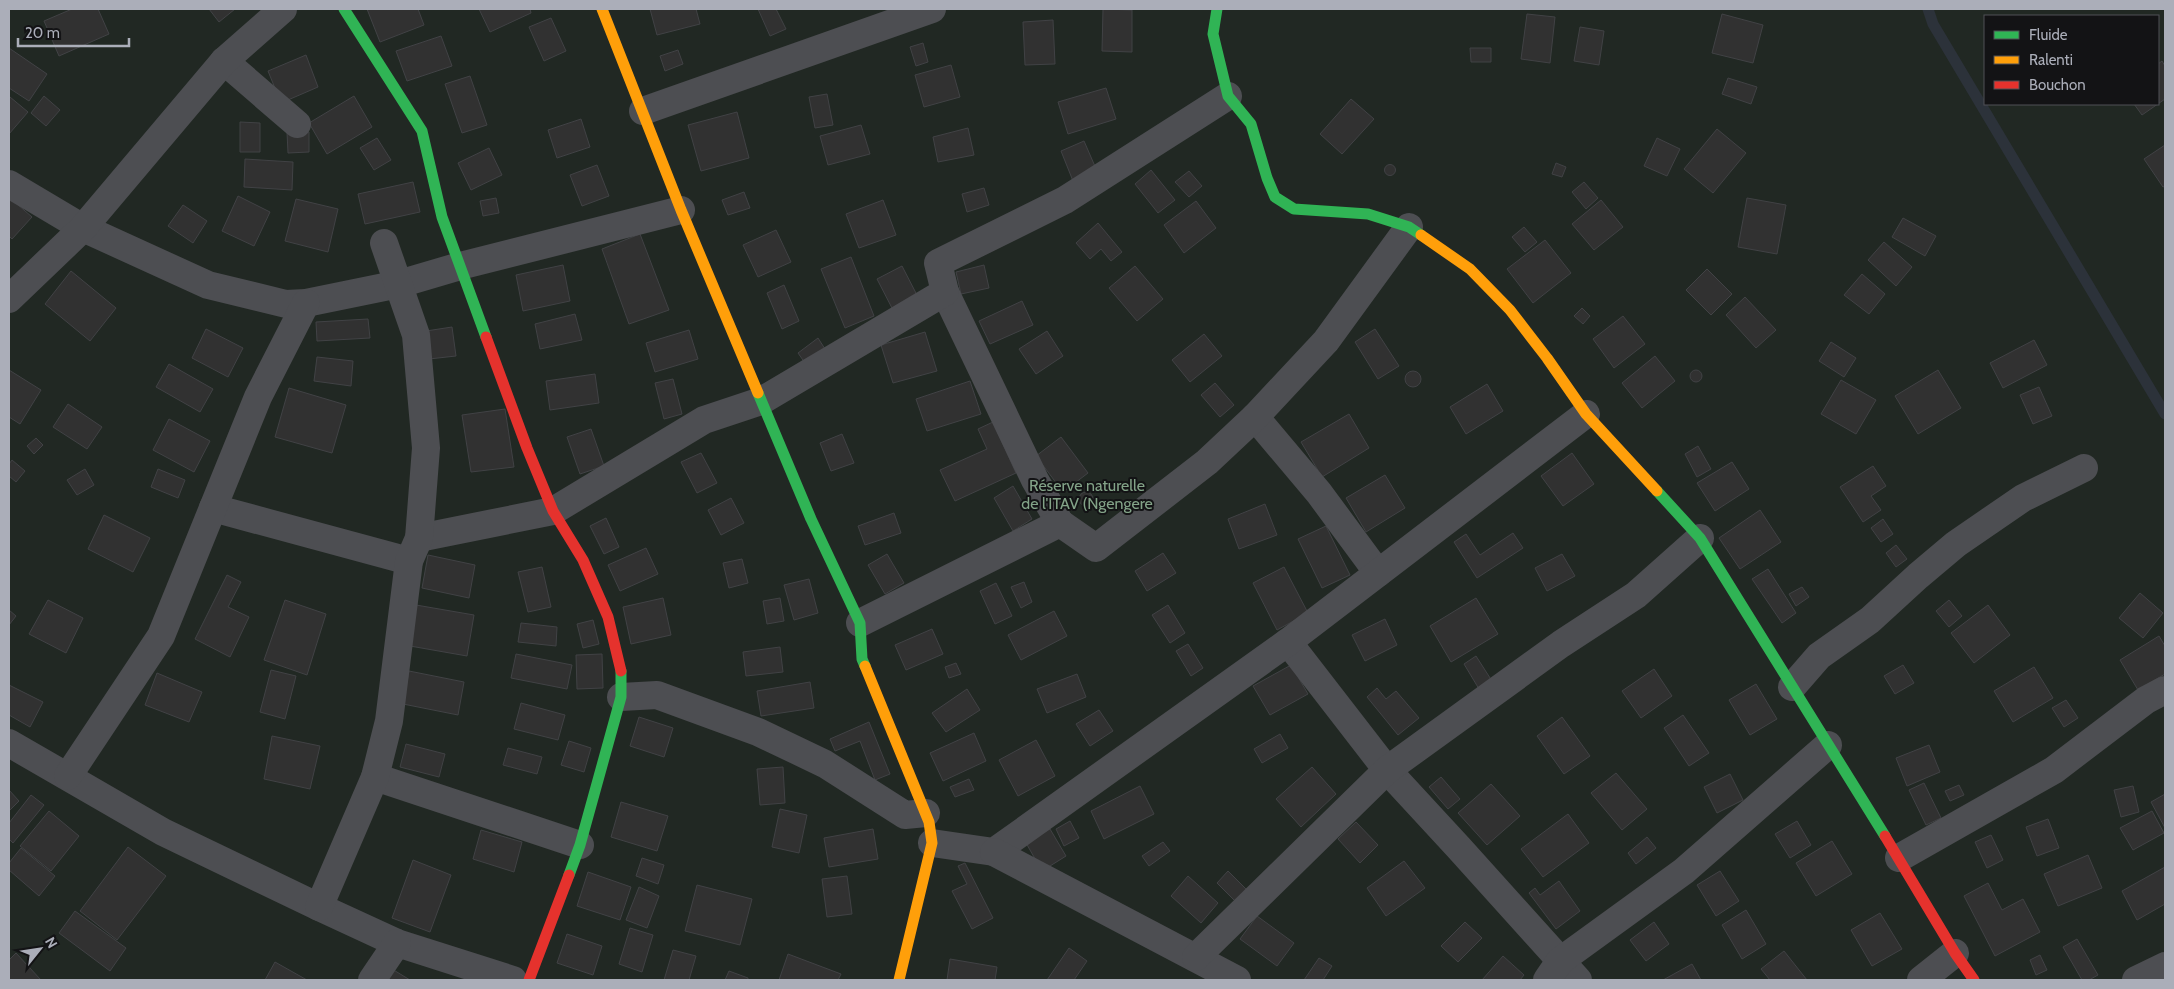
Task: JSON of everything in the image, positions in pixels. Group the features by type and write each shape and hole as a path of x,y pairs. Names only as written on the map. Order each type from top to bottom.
{"street":[{"path":"9,298 83,228 224,61 283,9"},
{"path":"344,9 422,131 442,217 460,266 527,448 553,511 583,560 608,617 622,675 621,697 580,845 529,980"},
{"path":"602,9 644,111 681,210 811,519 860,623 862,659 926,813 932,843 899,980"},
{"path":"644,111 932,9"},
{"path":"1217,9 1213,34 1228,96 1251,124 1267,178 1275,197 1294,208 1368,214 1409,227 1470,268 1510,310 1547,358 1586,414 1700,538 1899,858 1955,953 1974,980"},
{"path":"224,61 297,124"},
{"path":"1228,96 1065,200 938,263 945,292 1035,480 1060,523 1096,548 1207,462 1254,417 1326,341 1409,227"},
{"path":"9,184 83,228 208,285 286,304 306,303 400,284 460,266 681,210"},
{"path":"319,907 375,777 389,721 414,550 426,448 416,335 384,242"},
{"path":"213,508 414,550 553,511 704,420 762,401 945,292"},
{"path":"68,776 161,636 258,397 306,303"},
{"path":"994,852 1288,642 1586,414"},
{"path":"1254,417 1319,493 1378,573"},
{"path":"1792,687 1818,656 1870,620 1956,544 2023,498 2084,468"},
{"path":"860,623 1060,523"},
{"path":"1196,957 1387,770 1561,644 1636,595 1700,538"},
{"path":"1288,642 1387,770 1459,848 1562,974 1684,871 1828,745"},
{"path":"1899,858 2054,770 2146,700 2165,690"},
{"path":"621,697 657,695 758,732 825,764 905,815 926,813"},
{"path":"9,743 163,832 319,907 397,943 513,980"},
{"path":"375,777 580,845"},
{"path":"932,843 994,852 1237,980"},
{"path":"372,980 397,943"},
{"path":"1921,980 1955,953"},
{"path":"2136,980 2165,966"}],"green space":[{"name":"Réserve naturelle de l'ITAV (Ngengere","path":"9,9 2165,9 2165,980 9,980"}],"building":[{"path":"72,9 98,9 109,34 59,56 44,21"},
{"path":"209,9 235,9 219,22"},
{"path":"367,9 418,9 424,25 380,42"},
{"path":"479,9 530,9 531,13 490,32"},
{"path":"650,9 696,9 700,24 657,35"},
{"path":"758,9 776,9 786,29 770,36"},
{"path":"1103,9 1132,10 1132,52 1102,51"},
{"path":"1527,14 1555,17 1550,63 1521,59"},
{"path":"1722,14 1763,25 1753,63 1712,53"},
{"path":"551,18 566,51 544,61 529,27"},
{"path":"1053,20 1055,64 1025,65 1023,22"},
{"path":"1580,27 1604,31 1599,65 1574,61"},
{"path":"441,36 452,66 407,81 396,51"},
{"path":"923,43 928,62 916,66 910,47"},
{"path":"9,48 47,74 29,101 9,88"},
{"path":"1470,48 1491,48 1491,62 1471,62"},
{"path":"678,50 683,64 665,71 660,56"},
{"path":"306,55 318,87 281,103 268,71"},
{"path":"2162,61 2165,66 2165,99 2159,103 2159,63"},
{"path":"951,65 960,97 924,107 915,75"},
{"path":"470,76 487,125 462,133 445,84"},
{"path":"1728,78 1757,87 1751,104 1722,94"},
{"path":"1106,88 1116,119 1068,134 1058,102"},
{"path":"827,94 833,125 815,128 809,97"},
{"path":"44,96 60,110 46,126 31,113"},
{"path":"354,96 372,127 327,154 309,123"},
{"path":"10,97 28,112 9,134 9,99"},
{"path":"1351,99 1374,119 1342,154 1320,134"},
{"path":"2135,105 2157,105 2142,115"},
{"path":"737,112 749,158 701,171 688,125"},
{"path":"581,119 590,147 557,158 548,130"},
{"path":"240,122 260,123 260,152 240,152"},
{"path":"861,125 870,154 828,165 820,136"},
{"path":"968,128 974,155 938,162 933,137"},
{"path":"1717,129 1746,153 1713,193 1684,169"},
{"path":"287,132 309,132 309,152 288,153"},
{"path":"377,138 391,160 374,170 360,148"},
{"path":"1657,138 1680,149 1667,176 1644,166"},
{"path":"1084,141 1097,171 1073,181 1061,151"},
{"path":"2165,145 2165,186 2163,187 2144,159"},
{"path":"489,148 502,175 471,190 458,163"},
{"path":"245,159 293,162 292,190 244,187"},
{"path":"1556,163 1566,167 1562,177 1552,174"},
{"path":"597,165 609,196 582,206 570,175"},
{"path":"1388,165 1392,165 1395,170 1394,174 1388,175 1385,172 1385,168"},
{"path":"1151,170 1175,200 1158,213 1135,184"},
{"path":"1189,171 1202,186 1189,197 1175,182"},
{"path":"413,182 420,212 365,224 358,194"},
{"path":"1584,182 1598,198 1586,209 1572,192"},
{"path":"984,188 989,205 967,212 962,194"},
{"path":"744,192 750,208 728,215 722,200"},
{"path":"238,196 270,212 254,246 222,231"},
{"path":"9,197 32,217 12,239 9,236"},
{"path":"496,198 499,213 483,216 480,201"},
{"path":"1747,198 1786,205 1777,254 1738,247"},
{"path":"296,199 338,209 328,252 285,241"},
{"path":"883,200 896,235 859,248 846,214"},
{"path":"1601,200 1623,227 1594,250 1572,224"},
{"path":"1196,201 1216,228 1184,253 1164,225"},
{"path":"183,205 207,221 193,243 168,226"},
{"path":"1903,218 1936,236 1925,256 1892,237"},
{"path":"1098,223 1122,252 1111,261 1101,249 1090,259 1076,243"},
{"path":"1524,227 1537,242 1525,252 1512,237"},
{"path":"776,230 791,262 758,277 743,245"},
{"path":"640,234 669,310 629,324 602,249"},
{"path":"1545,240 1571,273 1533,303 1507,269"},
{"path":"1884,242 1912,267 1896,286 1868,260"},
{"path":"851,257 874,316 845,328 821,269"},
{"path":"563,265 570,301 523,311 516,275"},
{"path":"984,265 989,288 961,294 956,272"},
{"path":"902,266 918,297 893,310 877,279"},
{"path":"1135,266 1163,299 1137,321 1109,288"},
{"path":"1707,269 1732,294 1711,315 1686,290"},
{"path":"71,271 116,308 90,341 45,304"},
{"path":"1862,274 1885,294 1869,314 1844,295"},
{"path":"784,285 799,321 782,329 767,293"},
{"path":"1745,297 1776,330 1756,348 1726,315"},
{"path":"1022,301 1033,325 990,344 979,321"},
{"path":"1582,308 1590,316 1583,324 1574,316"},
{"path":"575,314 582,340 540,349 535,324"},
{"path":"1623,316 1645,344 1614,368 1593,339"},
{"path":"368,319 370,338 317,341 316,322"},
{"path":"452,327 456,356 429,359 426,331"},
{"path":"206,329 243,348 228,377 192,358"},
{"path":"1375,329 1399,366 1378,379 1355,342"},
{"path":"689,330 698,359 655,372 646,343"},
{"path":"1047,331 1063,356 1036,374 1019,349"},
{"path":"925,332 937,371 893,383 881,345"},
{"path":"1204,334 1222,356 1190,382 1172,360"},
{"path":"818,338 825,349 805,363 798,353"},
{"path":"2034,340 2047,365 2003,388 1990,363"},
{"path":"1831,342 1856,358 1844,377 1819,361"},
{"path":"1655,356 1675,381 1642,408 1622,383"},
{"path":"317,357 353,361 351,386 314,381"},
{"path":"169,364 213,389 200,412 156,387"},
{"path":"9,370 41,390 20,424 9,417"},
{"path":"1694,370 1698,370 1702,376 1698,382 1694,382 1690,378 1690,374"},
{"path":"1938,370 1961,408 1918,434 1895,396"},
{"path":"1413,371 1421,379 1413,387 1405,379"},
{"path":"595,374 599,403 550,410 546,381"},
{"path":"673,379 682,414 664,419 655,383"},
{"path":"1841,380 1876,400 1856,434 1821,414"},
{"path":"970,381 981,414 927,431 916,399"},
{"path":"1215,383 1234,405 1220,417 1201,395"},
{"path":"1487,384 1503,411 1466,434 1450,407"},
{"path":"2039,387 2052,416 2033,424 2020,395"},
{"path":"289,388 346,405 332,453 275,437"},
{"path":"68,404 102,427 87,449 53,427"},
{"path":"505,409 514,467 471,472 462,415"},
{"path":"1349,414 1369,448 1322,477 1301,442"},
{"path":"169,419 210,441 194,472 153,450"},
{"path":"993,422 1016,473 955,501 940,470 987,449 978,429"},
{"path":"591,429 604,466 580,474 567,437"},
{"path":"842,434 854,463 831,471 820,443"},
{"path":"1061,437 1088,473 1063,492 1036,456"},
{"path":"36,438 43,445 34,454 27,446"},
{"path":"1698,446 1711,469 1697,477 1685,454"},
{"path":"701,453 717,483 697,493 681,462"},
{"path":"1572,453 1594,484 1563,506 1541,476"},
{"path":"12,460 25,471 16,482 9,476 9,464"},
{"path":"1732,462 1749,489 1715,511 1697,483"},
{"path":"1873,466 1886,486 1871,496 1881,510 1863,522 1840,487"},
{"path":"85,469 94,485 77,495 67,480"},
{"path":"158,469 185,480 178,498 151,487"},
{"path":"1385,475 1405,508 1366,532 1346,498"},
{"path":"1013,486 1032,519 1013,531 994,498"},
{"path":"1086,492 1091,494 1093,499 1091,504 1086,506 1081,504 1079,499 1081,494"},
{"path":"731,498 744,523 721,535 708,510"},
{"path":"1265,504 1277,535 1239,549 1228,519"},
{"path":"1760,510 1781,542 1740,569 1719,538"},
{"path":"894,513 901,533 865,545 858,526"},
{"path":"104,515 150,538 133,572 88,549"},
{"path":"606,518 619,547 604,554 590,526"},
{"path":"1883,519 1893,534 1881,542 1871,528"},
{"path":"1326,526 1350,575 1322,588 1298,539"},
{"path":"1513,533 1523,548 1477,578 1454,542 1466,534 1480,555"},
{"path":"1896,545 1907,559 1896,567 1886,553"},
{"path":"646,548 658,574 620,591 608,565"},
{"path":"1163,553 1176,573 1147,591 1135,571"},
{"path":"887,554 904,583 885,594 868,565"},
{"path":"1562,554 1575,576 1547,591 1535,568"},
{"path":"428,555 475,565 469,598 422,588"},
{"path":"742,559 748,583 729,588 723,563"},
{"path":"542,567 551,607 528,612 518,572"},
{"path":"1284,567 1308,613 1277,630 1253,583"},
{"path":"1768,569 1796,613 1782,623 1752,579"},
{"path":"227,575 241,582 228,607 249,617 230,657 195,639"},
{"path":"809,579 818,613 794,620 784,585"},
{"path":"1024,582 1032,602 1021,608 1011,587"},
{"path":"996,583 1012,616 995,624 980,591"},
{"path":"1802,587 1809,597 1796,606 1789,594"},
{"path":"2140,593 2163,613 2143,638 2119,618"},
{"path":"663,598 671,635 631,644 623,607"},
{"path":"780,598 784,621 767,624 763,601"},
{"path":"1476,598 1498,634 1451,662 1430,626"},
{"path":"48,600 83,618 66,653 29,634"},
{"path":"285,600 326,614 307,675 264,660"},
{"path":"1949,600 1962,616 1949,627 1936,611"},
{"path":"416,605 474,615 467,656 410,646"},
{"path":"1168,605 1185,633 1170,643 1152,615"},
{"path":"1988,605 2010,635 1974,663 1951,633"},
{"path":"9,610 16,616 9,625"},
{"path":"1054,611 1067,636 1021,660 1008,635"},
{"path":"1385,619 1397,645 1365,661 1352,635"},
{"path":"593,620 599,644 583,648 577,624"},
{"path":"521,623 557,627 556,646 518,642"},
{"path":"932,629 943,654 906,670 895,645"},
{"path":"2159,636 2165,646 2165,674 2138,690 2120,660"},
{"path":"1188,644 1203,668 1191,676 1176,651"},
{"path":"780,647 783,672 746,676 743,652"},
{"path":"516,654 572,665 567,689 511,678"},
{"path":"602,654 603,688 577,689 576,655"},
{"path":"1476,656 1492,681 1479,689 1464,664"},
{"path":"956,663 961,674 949,678 945,667"},
{"path":"1291,665 1308,694 1270,715 1253,686"},
{"path":"1903,665 1914,683 1895,694 1884,676"},
{"path":"2034,667 2053,698 2013,722 1994,691"},
{"path":"1654,669 1672,696 1641,718 1622,691"},
{"path":"271,670 296,676 285,719 260,712"},
{"path":"409,671 464,682 458,715 403,704"},
{"path":"157,673 202,692 189,722 145,705"},
{"path":"1077,674 1086,697 1047,713 1037,689"},
{"path":"810,682 814,708 761,716 757,691"},
{"path":"1756,684 1777,719 1750,735 1729,700"},
{"path":"9,685 43,702 30,727 9,715"},
{"path":"1377,688 1386,699 1396,691 1419,718 1398,735 1367,697"},
{"path":"967,689 980,710 946,732 932,713"},
{"path":"2066,700 2078,718 2064,727 2052,708"},
{"path":"521,703 565,715 558,740 514,729"},
{"path":"1099,710 1113,731 1090,746 1076,724"},
{"path":"1683,715 1709,753 1689,766 1664,728"},
{"path":"639,717 673,728 664,757 630,746"},
{"path":"1562,717 1590,756 1564,774 1537,736"},
{"path":"869,722 890,774 875,780 860,741 835,751 830,739"},
{"path":"974,733 986,761 943,781 930,753"},
{"path":"1280,734 1288,748 1262,763 1254,749"},
{"path":"272,736 320,746 310,789 264,779"},
{"path":"1036,740 1055,776 1018,796 999,760"},
{"path":"569,741 591,748 584,772 561,765"},
{"path":"406,744 445,754 439,777 400,767"},
{"path":"1929,745 1940,772 1907,786 1896,758"},
{"path":"508,748 542,757 537,774 503,765"},
{"path":"783,767 785,803 760,805 757,769"},
{"path":"1312,767 1336,794 1301,827 1276,799"},
{"path":"1616,773 1647,809 1622,830 1591,793"},
{"path":"1730,774 1743,800 1717,813 1704,787"},
{"path":"1441,777 1460,799 1448,809 1429,787"},
{"path":"969,779 974,790 955,797 950,787"},
{"path":"1924,783 1941,818 1926,825 1909,790"},
{"path":"1491,784 1520,816 1487,845 1458,813"},
{"path":"1959,785 1964,795 1950,801 1945,791"},
{"path":"1140,786 1154,814 1104,839 1091,811"},
{"path":"2133,786 2139,812 2121,817 2114,790"},
{"path":"9,790 19,801 9,811"},
{"path":"2165,794 2165,828 2151,802"},
{"path":"31,795 44,805 13,843 9,839 9,823"},
{"path":"621,802 668,816 657,851 611,837"},
{"path":"780,809 807,815 799,853 772,847"},
{"path":"49,811 79,836 51,871 20,846"},
{"path":"2152,811 2164,833 2133,850 2120,828"},
{"path":"1568,814 1589,843 1543,877 1521,849"},
{"path":"2048,819 2059,848 2037,856 2026,827"},
{"path":"1070,821 1079,838 1064,846 1056,829"},
{"path":"1797,821 1811,845 1790,858 1775,834"},
{"path":"1356,822 1378,845 1360,863 1338,839"},
{"path":"873,829 878,859 829,867 824,838"},
{"path":"1050,829 1066,856 1042,871 1026,843"},
{"path":"481,830 522,842 514,872 473,859"},
{"path":"1991,835 2003,860 1987,868 1975,842"},
{"path":"1647,837 1656,848 1636,864 1628,853"},
{"path":"1832,841 1852,874 1816,896 1796,863"},
{"path":"1163,842 1170,851 1149,866 1142,856"},
{"path":"128,847 166,876 117,940 80,911"},
{"path":"21,848 55,876 39,896 9,870 9,863"},
{"path":"2088,855 2102,888 2058,906 2044,874"},
{"path":"642,858 664,865 658,884 636,876"},
{"path":"413,860 451,875 430,932 392,918"},
{"path":"1404,861 1425,888 1386,916 1367,888"},
{"path":"965,863 993,918 972,929 952,891 967,884 958,866"},
{"path":"2165,867 2165,904 2137,920 2122,891"},
{"path":"1228,871 1248,891 1236,902 1217,883"},
{"path":"1720,871 1739,901 1716,916 1697,885"},
{"path":"588,872 631,887 620,920 577,906"},
{"path":"847,876 852,914 827,917 822,879"},
{"path":"1188,876 1218,903 1201,923 1171,896"},
{"path":"1559,881 1580,911 1556,929 1529,893 1535,888 1540,895"},
{"path":"1988,883 2002,910 2023,899 2040,932 1995,956 1964,896"},
{"path":"697,885 752,899 740,945 685,931"},
{"path":"639,887 659,896 647,928 626,920"},
{"path":"1746,910 1766,944 1742,959 1722,925"},
{"path":"75,911 126,948 110,971 59,933"},
{"path":"1880,913 1902,949 1872,966 1851,930"},
{"path":"1257,916 1294,943 1277,966 1240,939"},
{"path":"1465,922 1482,938 1458,962 1441,946"},
{"path":"1654,922 1669,944 1646,961 1630,940"},
{"path":"630,928 653,935 642,972 619,964"},
{"path":"567,934 602,946 593,975 557,963"},
{"path":"2077,939 2098,975 2089,980 2082,980 2063,947"},
{"path":"1069,948 1087,961 1074,980 1047,980"},
{"path":"673,950 696,956 689,980 664,980"},
{"path":"1784,951 1807,980 1770,980 1761,969"},
{"path":"16,953 41,980 9,980 9,960"},
{"path":"788,954 841,974 838,980 779,980"},
{"path":"2040,955 2047,970 2036,975 2030,960"},
{"path":"1503,956 1524,975 1520,980 1482,980"},
{"path":"1319,958 1332,966 1323,980 1304,980"},
{"path":"950,959 997,967 995,980 947,980"},
{"path":"275,962 307,980 265,980"},
{"path":"1692,964 1701,980 1663,980"},
{"path":"392,969 410,980 385,980"},
{"path":"729,971 748,978 748,980 725,980"}],"waterway":[{"path":"1928,9 1933,24 2165,414"}],"traffic: fast":[{"path":"344,9 422,131 442,217 486,337"},
{"path":"1217,9 1213,34 1228,96 1251,124 1267,178 1275,197 1294,209 1368,214 1409,227 1421,235"},
{"path":"758,393 811,519 860,623 862,659 865,666"},
{"path":"1657,491 1700,538 1885,836"},
{"path":"569,875 580,845 621,697 621,671"}],"traffic: slow":[{"path":"602,9 681,210 758,393"},
{"path":"1421,235 1470,269 1510,310 1547,358 1586,414 1657,491"},
{"path":"865,666 929,822 932,843 899,980"}],"traffic: jam":[{"path":"486,337 527,448 553,511 583,560 608,617 621,671"},
{"path":"1885,836 1955,953 1974,980"},
{"path":"529,980 569,875"}]}
